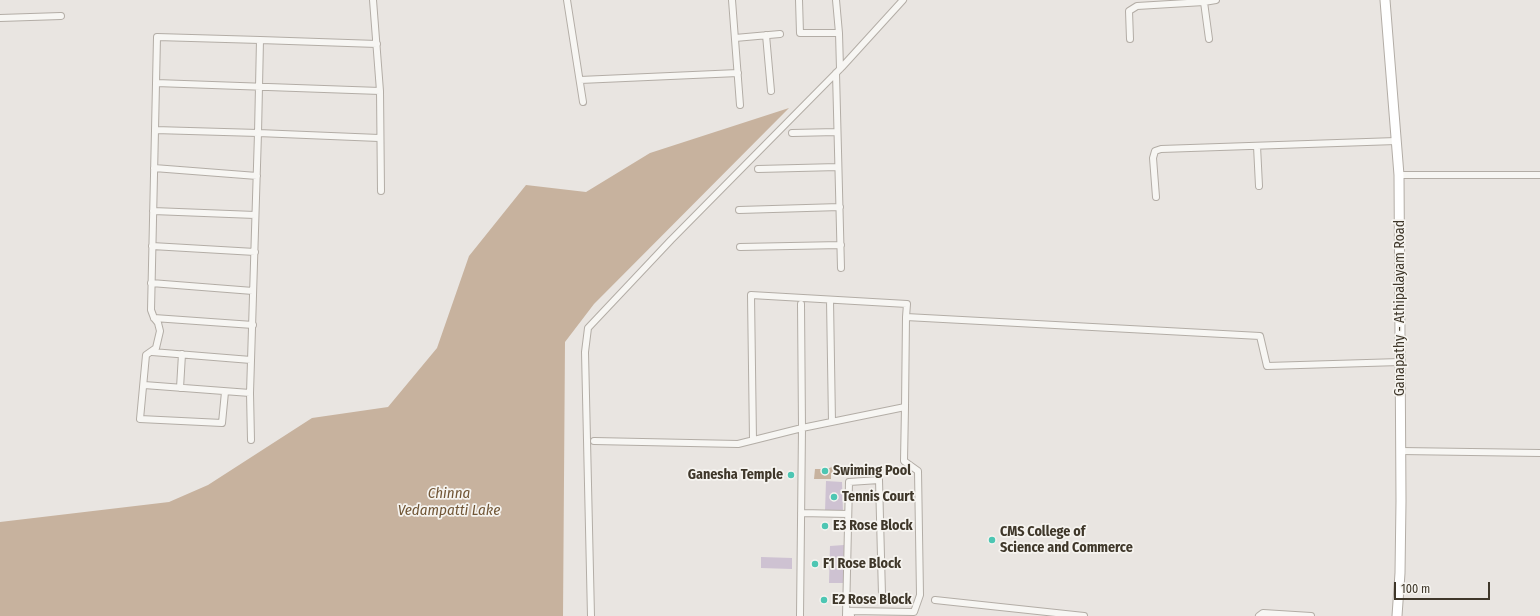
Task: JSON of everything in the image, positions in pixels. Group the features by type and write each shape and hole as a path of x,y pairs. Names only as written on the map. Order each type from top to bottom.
{"main road":[{"name":"Ganapathy - Athipalayam Road","path":"1385,0 1399,174 1401,451 1400,566 1397,616"}],"street":[{"path":"373,0 380,91 379,138 381,191"},
{"path":"567,0 583,102"},
{"path":"732,0 740,105"},
{"path":"799,0 800,34 839,33"},
{"path":"836,0 839,33 837,132 841,268"},
{"path":"592,616 584,352 588,328 671,240 838,71 903,0"},
{"path":"1130,39 1129,11 1137,6 1216,0"},
{"path":"1204,2 1208,38"},
{"path":"0,18 61,16"},
{"path":"735,38 780,34"},
{"path":"766,35 771,91"},
{"path":"225,392 222,424 140,419 146,355 156,348 160,331 158,323 151,310 157,37 377,44"},
{"path":"251,440 250,394 260,40"},
{"path":"580,80 738,73"},
{"path":"156,83 380,91"},
{"path":"155,130 379,138"},
{"path":"792,133 837,132"},
{"path":"1156,197 1153,158 1155,151 1396,141"},
{"path":"1257,146 1259,186"},
{"path":"758,169 838,167"},
{"path":"154,168 257,176"},
{"path":"1399,174 1540,175"},
{"path":"739,210 840,207"},
{"path":"153,210 255,215"},
{"path":"740,247 841,245"},
{"path":"152,246 254,252"},
{"path":"151,283 253,291"},
{"path":"752,440 751,295 907,304 904,461 918,471 920,595 914,612 850,611 851,616"},
{"path":"830,300 832,422"},
{"path":"800,616 802,428 801,304"},
{"path":"906,317 1260,336 1267,366 1400,362"},
{"path":"154,318 253,325"},
{"path":"152,352 251,360"},
{"path":"180,388 182,354"},
{"path":"144,385 250,394"},
{"path":"594,441 738,444 802,428 905,407"},
{"path":"1401,451 1540,453"},
{"path":"846,616 849,482 879,480 882,595"},
{"path":"801,513 848,514"},
{"path":"935,600 1084,616"},
{"path":"1259,616 1263,613 1311,616"}],"shaded area":[{"name":"Tennis Court","path":"826,481 842,482 843,513 825,512"},
{"path":"844,545 843,583 829,583 830,546"},
{"path":"761,557 792,558 792,569 761,568"}],"water":[{"name":"Chinna Vedampatti Lake","path":"789,108 594,304 565,342 563,616 0,616 0,522 169,502 208,485 312,418 388,407 437,348 469,256 526,185 586,192 650,153"},
{"name":"Swiming Pool","path":"834,466 834,475 831,473 831,479 814,479 815,469 827,469"}],"place":[{"name":"Swiming Pool","path":"825,471"},
{"name":"Ganesha Temple","path":"791,475"},
{"name":"Tennis Court","path":"834,497"},
{"name":"E3 Rose Block","path":"825,526"},
{"name":"CMS College of Science and Commerce","path":"992,540"},
{"name":"F1 Rose Block","path":"815,564"},
{"name":"E2 Rose Block","path":"824,600"}]}
